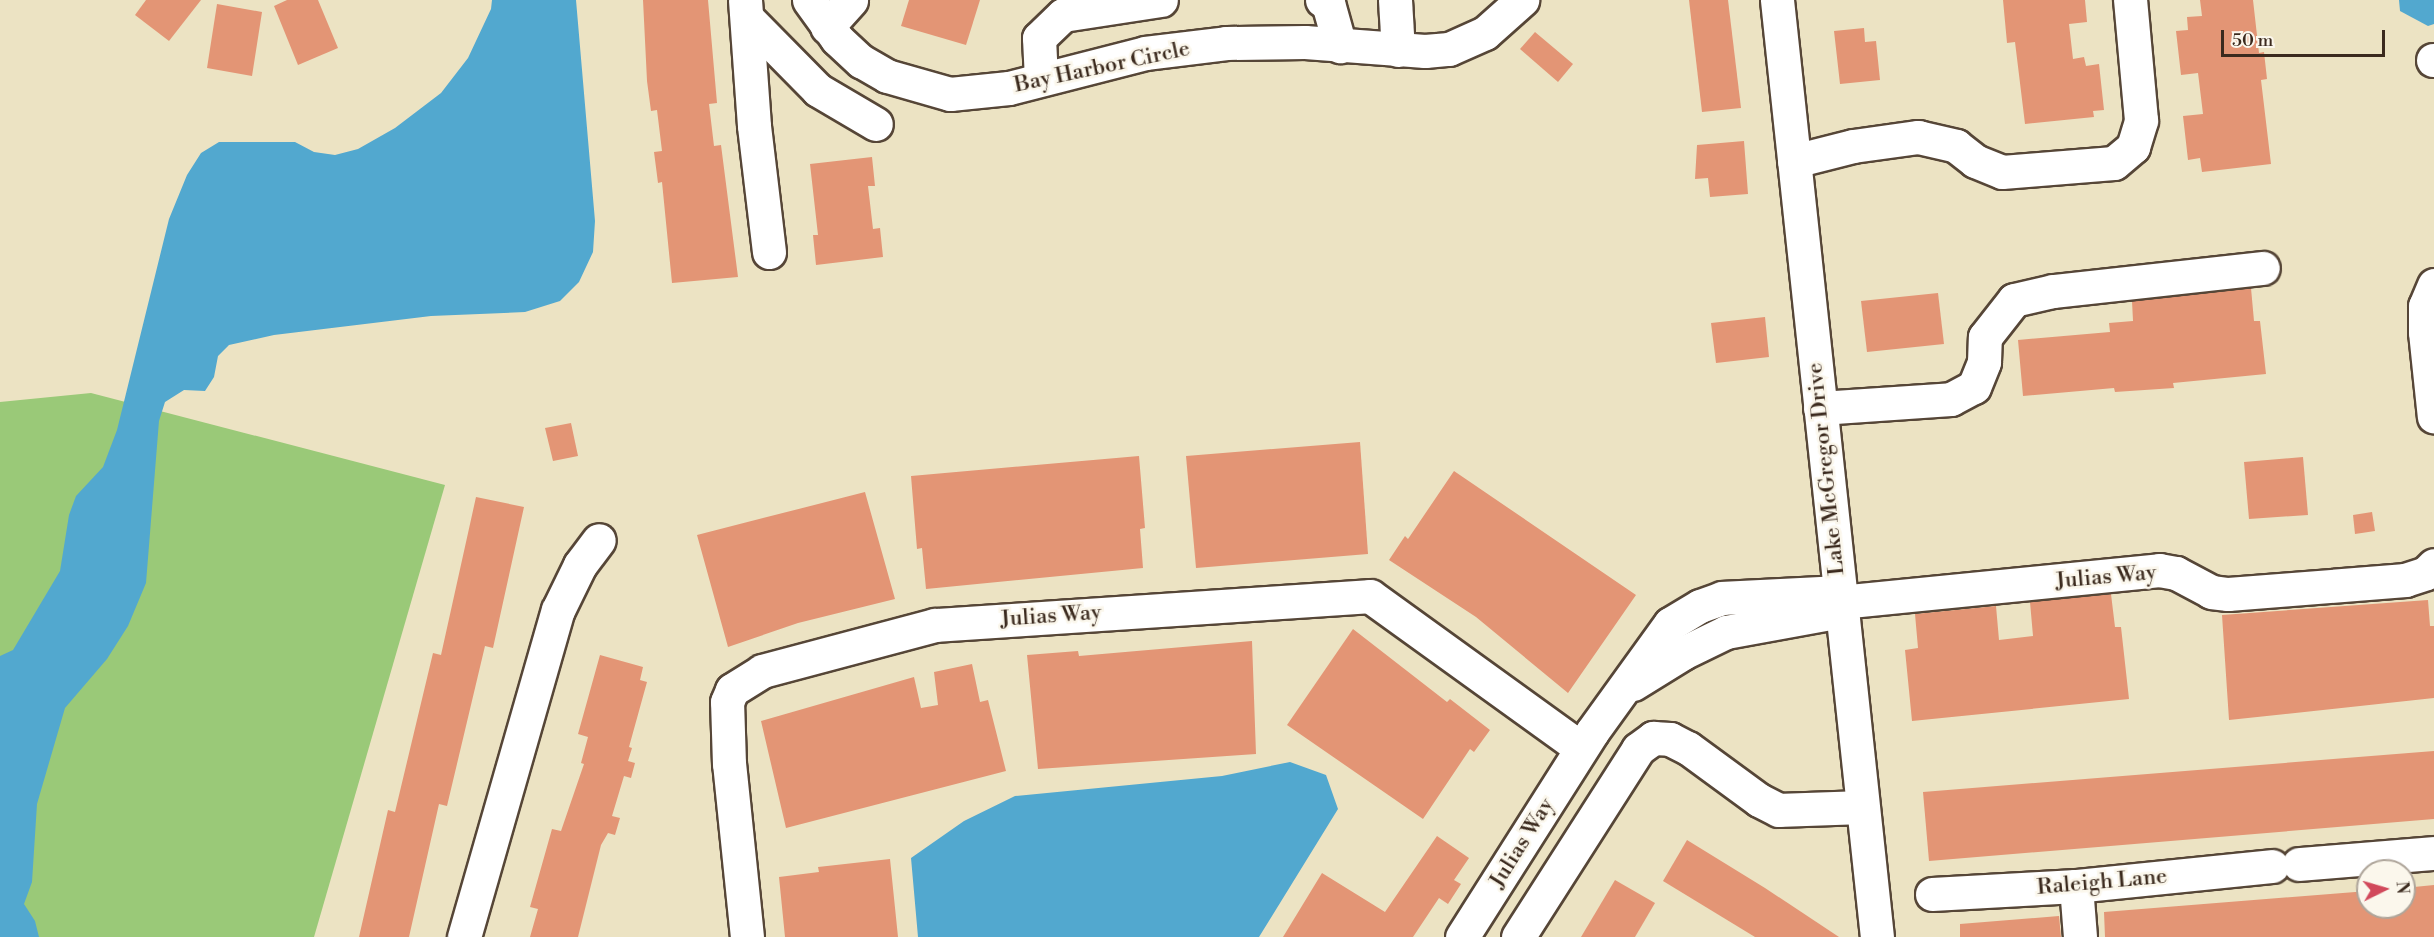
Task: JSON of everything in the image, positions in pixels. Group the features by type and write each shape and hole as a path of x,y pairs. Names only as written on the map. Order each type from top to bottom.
{"street":[{"name":"Bay Harbor Circle","path":"809,0 827,27 861,61 887,76 950,94 977,94 1181,47 1270,42 1398,50 1449,49 1466,43 1506,18 1522,0"},
{"path":"827,27 851,0"},
{"path":"1041,79 1038,38 1063,15 1161,0"},
{"path":"1322,0 1328,3 1340,46"},
{"path":"1395,0 1398,50"},
{"name":"Lake McGregor Drive","path":"1777,0 1861,807 1877,937"},
{"path":"1794,161 1853,146 1918,137 1956,146 1975,161 2002,172 2114,163 2133,147 2141,120 2130,0"},
{"path":"747,10 819,90 876,124"},
{"path":"747,10 754,126 769,252"},
{"path":"1820,408 1951,399 1974,387 1984,362 1985,337 2014,300 2053,291 2264,268"},
{"path":"2434,285 2425,306 2425,332 2434,417"},
{"path":"464,937 558,610 580,565 599,540"},
{"name":"Julias Way","path":"1462,937 1581,748 1670,624 1700,606 1747,595 1840,602 2159,570 2176,573 2211,592 2228,594 2404,580 2426,573 2434,565"},
{"name":"Julias Way","path":"747,937 729,764 727,702 732,690 762,671 935,625 1370,596 1581,748"},
{"path":"1518,937 1638,749 1653,738 1670,739 1688,748 1759,800 1779,810 1861,807"},
{"name":"Raleigh Lane","path":"1932,894 2076,886 2434,853"},
{"path":"2076,886 2080,937"}],"green space":[{"path":"91,393 445,485 314,937 0,937 0,402"}],"water":[{"path":"492,0 576,0 595,221 593,252 579,282 560,301 525,312 431,316 274,335 229,345 218,356 214,377 205,391 184,390 165,402 159,421 146,583 128,626 107,659 65,708 37,804 32,882 24,904 35,921 39,937 0,937 0,656 13,650 60,571 69,515 76,496 103,467 117,430 169,219 187,175 201,153 219,142 295,142 314,152 335,155 358,149 395,128 441,93 468,58 491,9"},
{"path":"2399,0 2434,0 2434,24 2428,26 2400,11"},
{"path":"1290,762 1326,775 1338,809 1259,937 918,937 911,858 964,821 1015,796 1222,776"}],"building":[{"path":"146,0 201,0 169,41 135,15"},
{"path":"287,0 318,0 338,48 298,65 274,6"},
{"path":"643,0 708,0 717,103 709,104 714,146 721,145 738,277 672,283 662,182 658,183 654,152 662,151 657,110 651,111 647,81"},
{"path":"909,0 980,0 966,45 901,26"},
{"path":"1689,0 1728,0 1741,108 1702,112"},
{"path":"2003,0 2085,0 2087,22 2069,24 2073,59 2084,57 2086,66 2099,64 2104,110 2093,111 2094,117 2025,124 2015,42 2007,43"},
{"path":"2200,0 2253,0 2259,53 2264,52 2267,79 2261,80 2271,164 2202,172 2200,158 2188,160 2183,116 2203,114 2198,73 2181,75 2176,31 2188,30 2187,17 2202,16"},
{"path":"217,4 262,12 252,76 207,68"},
{"path":"1864,28 1865,42 1876,41 1880,80 1840,84 1834,31"},
{"path":"1535,32 1573,64 1558,82 1520,49"},
{"path":"1744,141 1748,194 1710,197 1708,178 1695,179 1697,145"},
{"path":"872,157 875,186 868,186 873,229 880,228 883,257 816,265 813,235 818,235 810,164"},
{"path":"2251,288 2254,321 2260,321 2266,374 2173,383 2174,388 2115,392 2114,388 2023,396 2018,340 2110,332 2109,323 2133,321 2132,301"},
{"path":"1938,293 1944,344 1867,352 1861,301"},
{"path":"1765,317 1769,357 1716,363 1711,323"},
{"path":"571,423 578,456 553,461 545,428"},
{"path":"1360,442 1368,554 1196,568 1186,456"},
{"path":"1139,456 1145,528 1140,529 1143,568 926,589 922,548 917,549 911,476"},
{"path":"2303,457 2308,515 2249,519 2244,462"},
{"path":"1454,471 1636,595 1568,693 1476,617 1389,560 1405,536 1408,539"},
{"path":"865,492 895,599 798,623 728,647 697,535"},
{"path":"476,497 524,507 493,648 485,646 447,806 439,804 409,937 359,937 388,810 395,812 433,653 441,655"},
{"path":"2372,512 2375,531 2355,534 2353,515"},
{"path":"2111,594 2115,627 2121,627 2129,699 1912,721 1905,650 1918,648 1915,614 1996,606 1999,640 2033,636 2030,602"},
{"path":"2428,600 2430,626 2434,626 2434,698 2229,720 2222,615"},
{"path":"1353,629 1447,702 1450,699 1490,730 1474,752 1470,749 1423,819 1287,725"},
{"path":"1252,641 1256,754 1038,769 1027,655 1078,651 1079,656"},
{"path":"600,655 643,667 640,680 647,682 629,747 632,748 628,761 635,763 631,778 624,776 612,816 620,818 615,835 608,833 601,845 578,937 530,937 538,909 530,907 552,829 561,831 584,764 581,763 588,737 578,734"},
{"path":"972,664 980,702 988,700 1006,771 786,828 761,721 914,677 921,708 938,705 934,672"},
{"path":"2434,751 2434,819 1929,861 1923,792"},
{"path":"1437,836 1469,858 1454,880 1461,884 1448,904 1439,898 1413,937 1283,937 1322,873 1385,912"},
{"path":"1687,840 1839,937 1755,937 1663,881"},
{"path":"890,859 898,937 785,937 779,877 819,872 818,867"},
{"path":"1615,880 1655,903 1635,937 1581,937"},
{"path":"2434,885 2434,937 2105,937 2104,912 2356,892 2356,919 2416,919 2416,887"},
{"path":"2059,916 2061,937 1960,937 1960,924"}]}
